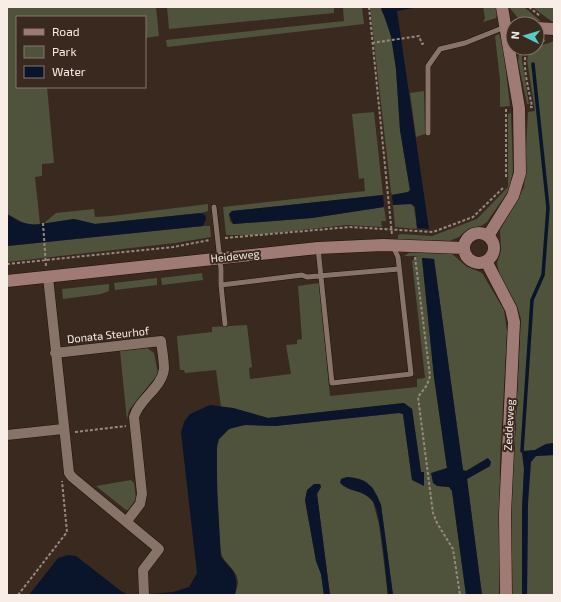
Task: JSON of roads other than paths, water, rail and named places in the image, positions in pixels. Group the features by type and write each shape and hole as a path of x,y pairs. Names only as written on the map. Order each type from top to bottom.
{"main road":[{"path":"488,236 513,196 520,173 519,108 513,56"},
{"path":"482,233 488,236 493,244 494,251 486,261 478,263 470,260 464,248 466,240 474,234 482,233"},
{"name":"Heideweg","path":"7,281 318,248 393,246 464,248"},
{"name":"Zeddeweg","path":"486,261 511,309 514,322 505,514 506,595"}],"street":[{"name":"Donata Steurhof","path":"48,277 55,353 63,431 69,473 127,522 140,504 142,494 134,417 136,409 160,379 164,370 161,341 55,353"},
{"path":"7,435 63,431"},
{"path":"127,522 159,549 143,570 144,594"}],"lane":[{"path":"428,133 428,66 440,49 505,28"},
{"path":"214,207 222,275 221,285 225,324"},
{"path":"318,248 332,383 411,374 398,257 393,246"},
{"path":"221,285 302,275 307,277 399,269"}],"water":[{"path":"381,7 419,7 397,11 429,229 417,228 415,207 412,204 393,205 392,195 408,192 410,190 400,130 396,69 391,36"},
{"path":"383,195 384,207 312,218 233,224 229,214 232,211"},
{"path":"201,213 205,215 206,219 203,226 7,246 7,214 20,222 34,225 74,219 95,224"},
{"path":"422,258 434,259 463,470 466,471 488,458 491,462 490,466 467,479 482,595 466,595 452,491 449,487 437,486 433,483 431,473 447,468 434,377"},
{"path":"404,403 412,409 421,472 424,472 424,486 412,480 403,414 399,413 275,426 245,425 229,429 219,439 217,445 217,491 221,557 229,566 236,578 235,595 139,595 173,592 189,587 197,573 181,433 184,422 190,414 210,405 233,408 268,418"},
{"path":"554,443 554,455 536,456 531,462 528,504 527,595 522,595 522,510 524,469 522,451 535,450 546,444"},
{"path":"347,477 360,479 373,488 381,505 393,595 388,595 380,530 375,506 372,500 364,494 348,488 340,483 341,479"},
{"path":"314,484 320,484 321,487 317,494 330,595 324,595 305,500 307,490"},
{"path":"68,555 76,556 128,595 29,595 58,558"}],"waterway":[{"path":"522,451 532,300 543,275 548,208 533,64"}]}
